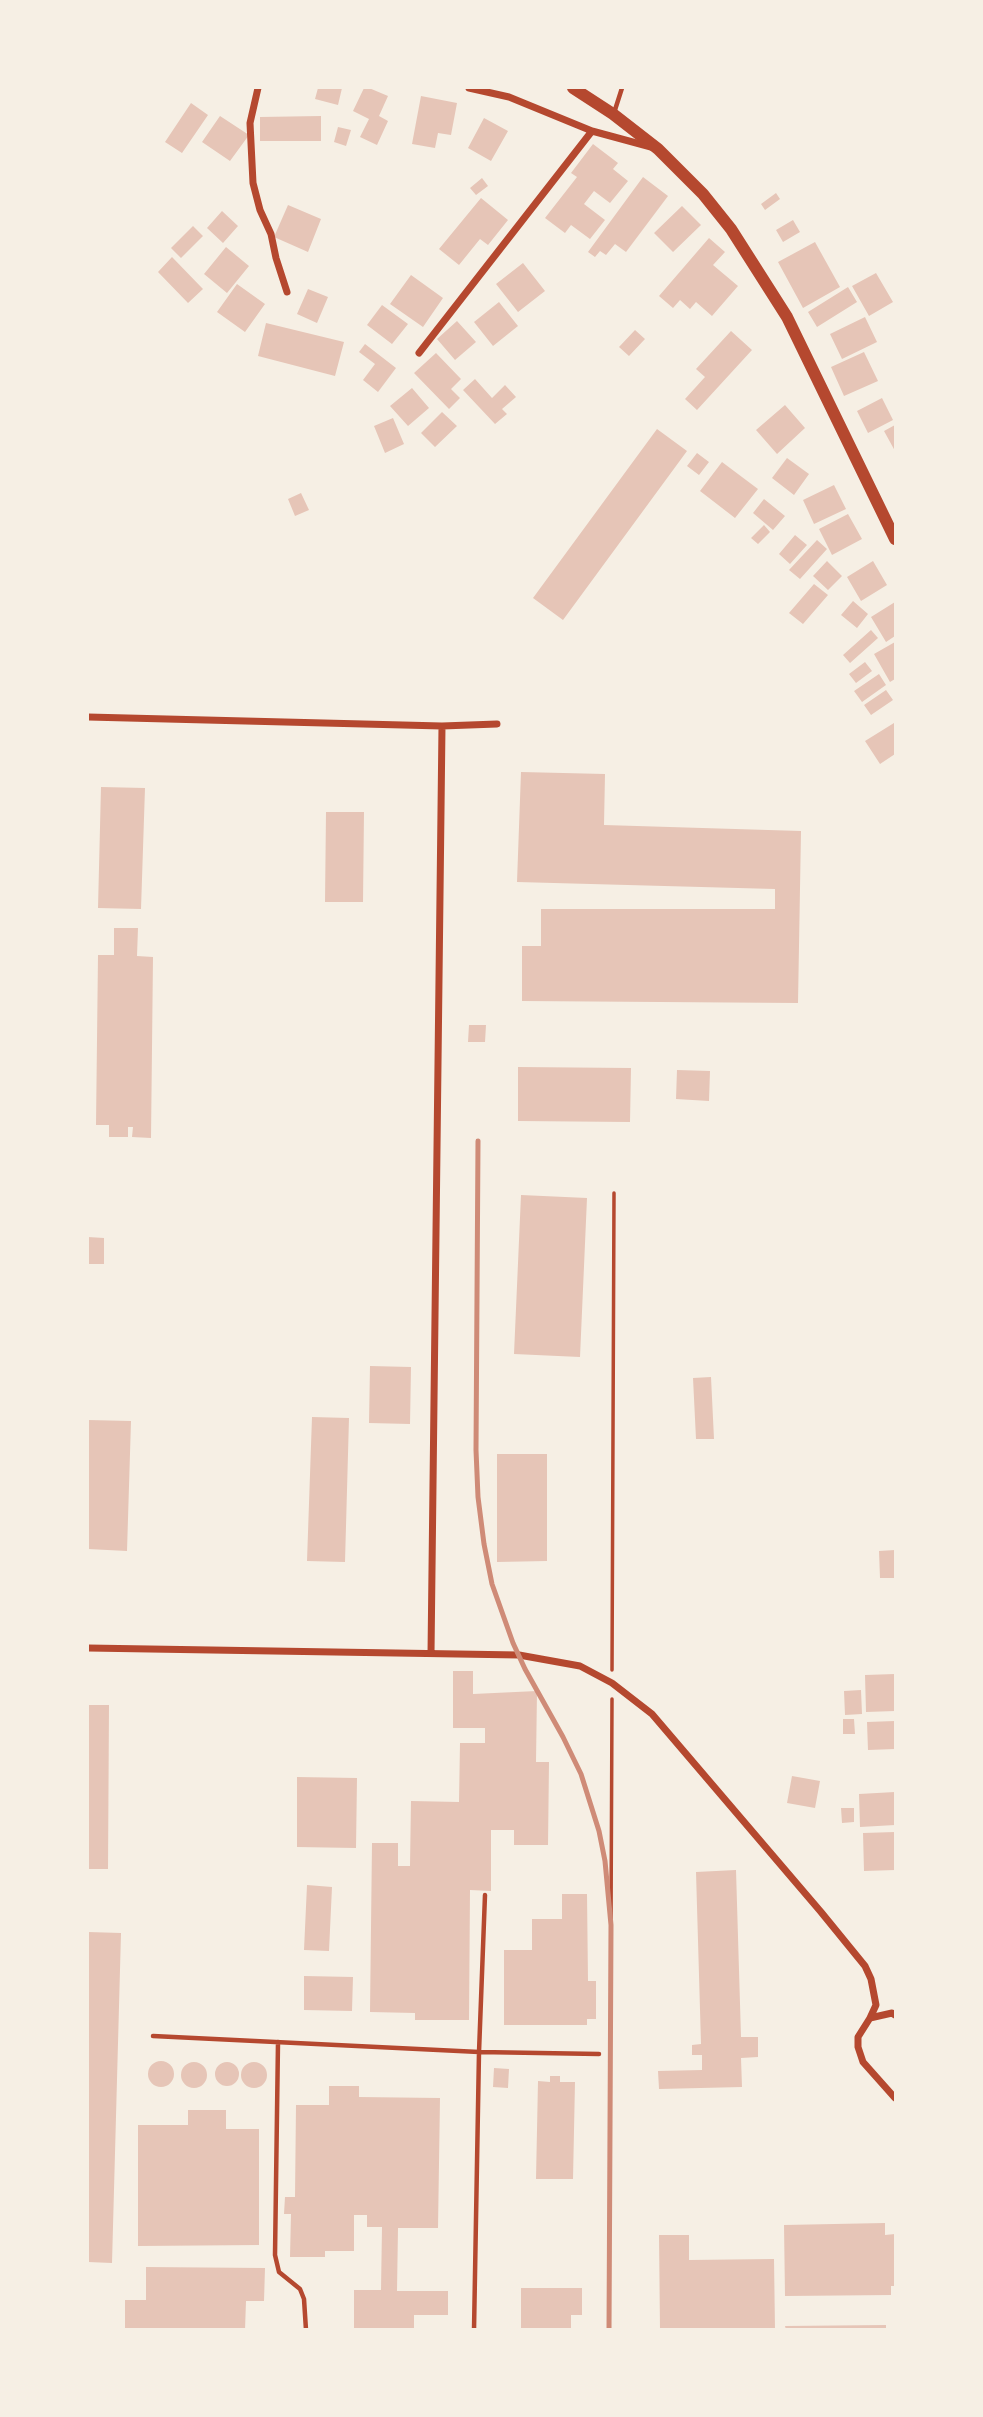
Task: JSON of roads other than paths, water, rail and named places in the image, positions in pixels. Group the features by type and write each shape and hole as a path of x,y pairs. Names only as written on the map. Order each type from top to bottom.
{"main road":[{"path":"573,88 613,114 658,149 703,194 731,229 764,277 816,373 895,540"}],"street":[{"path":"258,88 250,122 253,183 287,292"},
{"path":"469,88 509,97 592,131 658,149"},
{"path":"419,353 592,131"},
{"path":"88,717 442,726 497,724"},
{"path":"431,1653 442,726"},
{"path":"88,1648 519,1655 580,1666 612,1683 652,1714 865,1966 875,1992 876,2005 858,2037 858,2047 863,2062 895,2098"},
{"path":"870,2018 891,2013 895,2015"}],"lane":[{"path":"613,114 622,88"},
{"path":"474,2329 485,1895"},
{"path":"153,2036 479,2052 599,2053"},
{"path":"278,2042 275,2255 279,2272 300,2289 304,2300 306,2329"}],"railway":[{"path":"478,1141 476,1450 484,1544 492,1584 513,1643 581,1774 599,1831 605,1861 611,1925 609,2330"}]}
